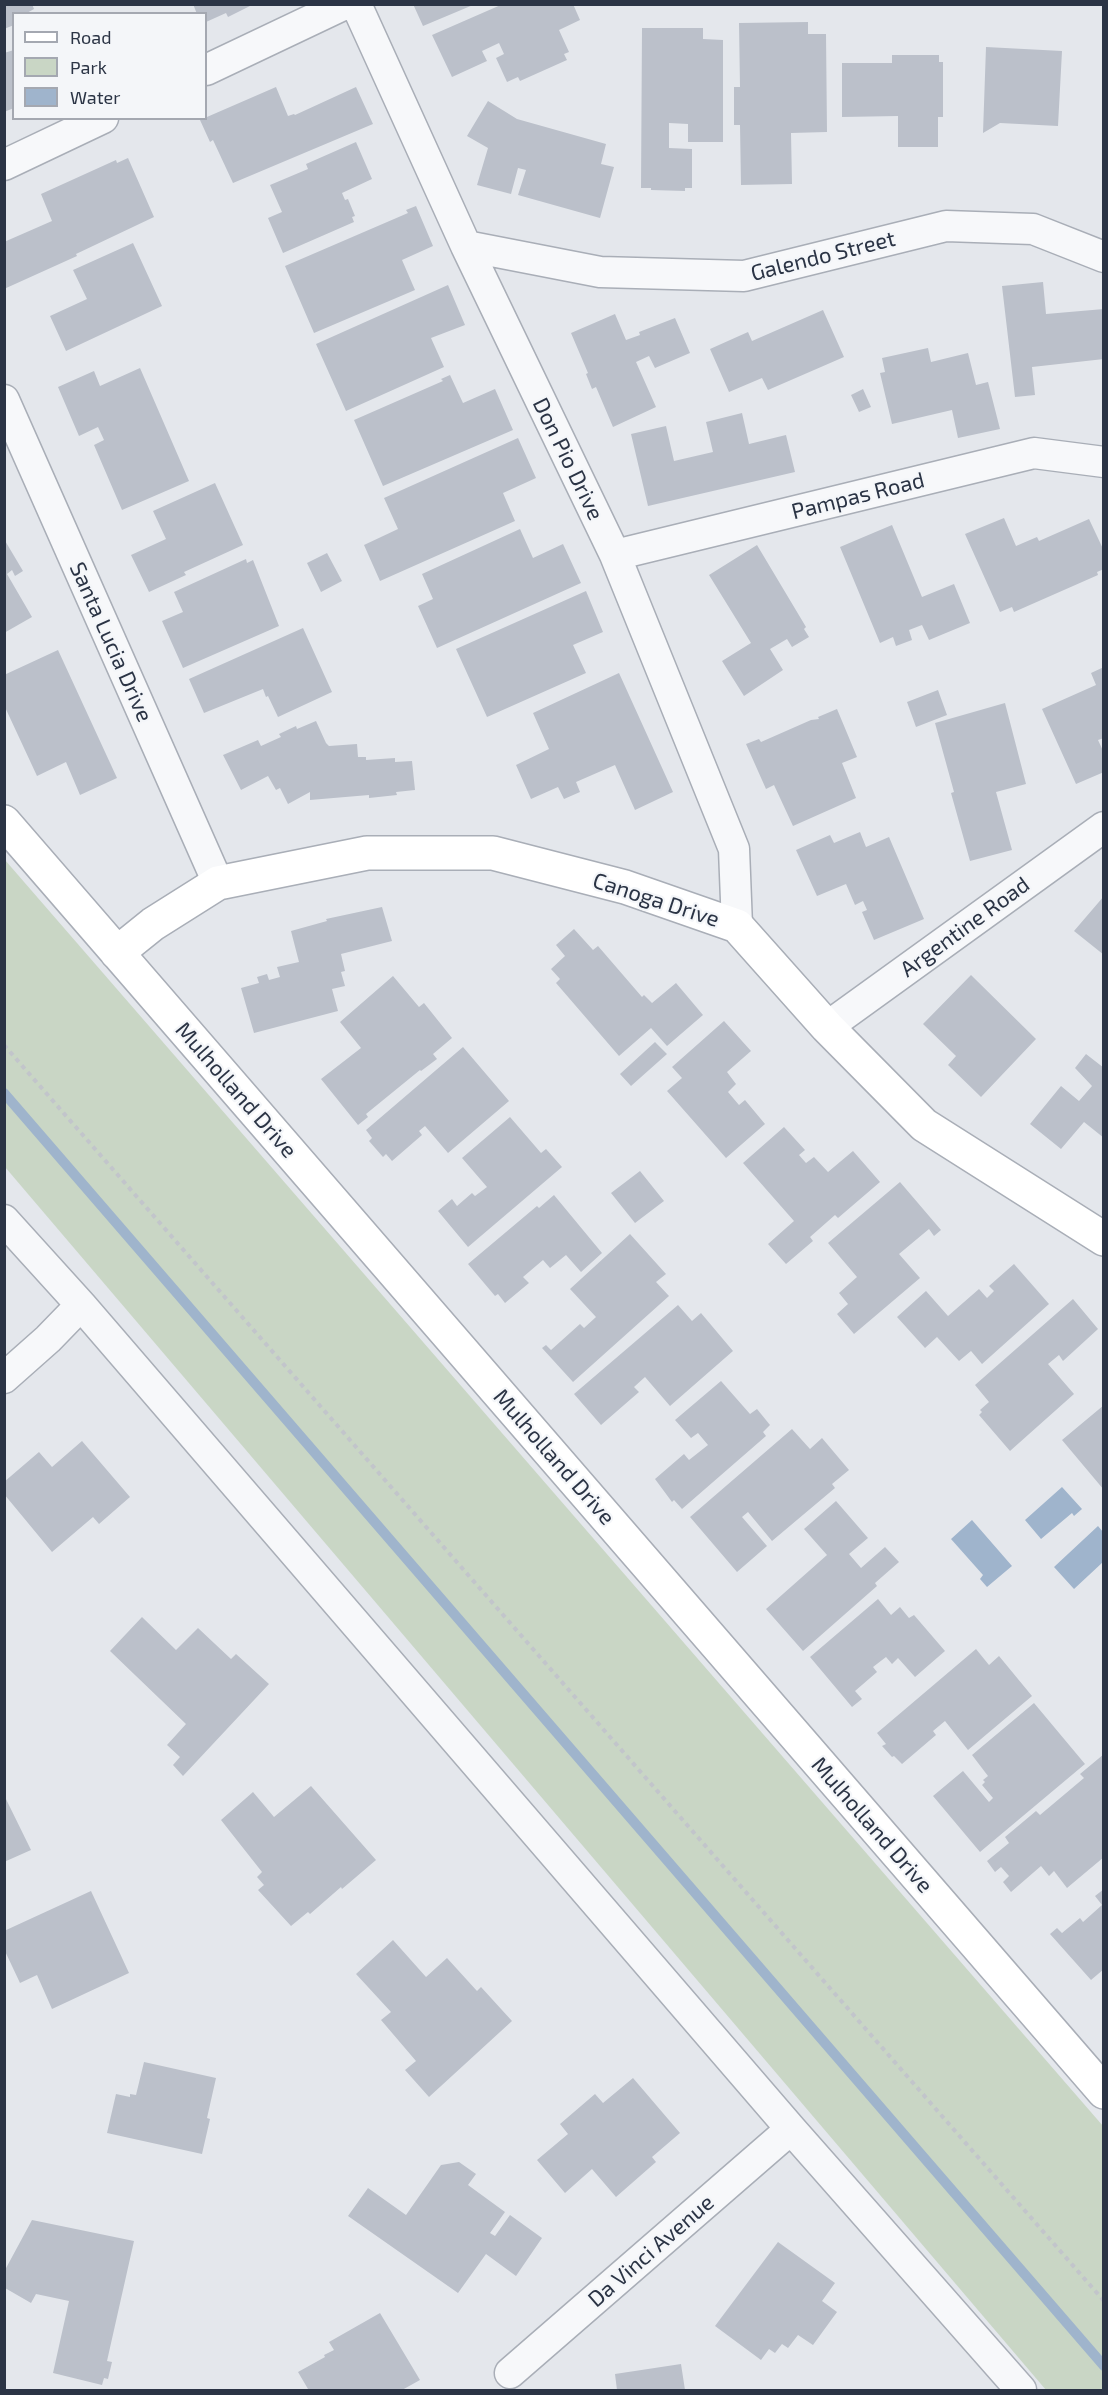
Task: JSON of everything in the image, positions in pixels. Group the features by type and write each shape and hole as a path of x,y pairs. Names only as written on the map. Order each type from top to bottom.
{"main road":[{"name":"Mulholland Drive","path":"4,822 1104,2092"},
{"name":"Canoga Drive","path":"117,953 153,924 218,884 367,853 493,853 625,887 737,926 827,1027 924,1125 1104,1239"}],"street":[{"path":"207,70 345,4"},
{"name":"Don Pio Drive","path":"356,4 466,246 615,555 734,849 737,926"},
{"path":"4,165 99,120"},
{"name":"Galendo Street","path":"466,246 600,272 744,276 946,226 1033,229 1104,257"},
{"name":"Santa Lucia Drive","path":"4,400 218,884"},
{"name":"Pampas Road","path":"615,555 1034,453 1104,462"},
{"name":"Argentine Road","path":"827,1027 1104,827"},
{"path":"4,1220 81,1305 791,2129 1021,2391"},
{"path":"4,1378 81,1305"},
{"name":"Da Vinci Avenue","path":"510,2373 791,2129"}],"path":[{"path":"4,1045 1104,2301"}],"green space":[{"path":"5,860 1103,2126 1103,2390 1046,2390 5,1167"}],"water":[{"path":"1062,1487 1082,1509 1074,1516 1072,1513 1041,1539 1025,1520"},
{"path":"972,1520 1012,1566 987,1587 980,1579 983,1575 951,1539"},
{"path":"1098,1526 1103,1532 1103,1562 1074,1589 1054,1567"}],"building":[{"path":"4,4 32,4 34,9 29,12 12,12 12,26 4,29"},
{"path":"193,4 254,4 228,17 226,13 207,22 207,12 196,12"},
{"path":"413,4 473,4 473,5 423,26"},
{"path":"503,4 573,4 580,20 559,30 569,52 564,54 567,60 520,81 518,77 507,82 496,58 504,54 499,43 482,51 487,61 452,77 432,35"},
{"path":"808,22 808,34 826,34 827,132 791,133 792,184 741,185 740,125 734,125 734,87 740,87 739,23"},
{"path":"642,28 703,28 703,39 723,40 723,142 688,142 688,124 669,123 669,148 692,149 692,188 685,188 685,191 641,188"},
{"path":"986,47 1062,51 1058,126 1000,123 983,133"},
{"path":"12,51 12,109 4,112 4,53"},
{"path":"892,55 939,55 939,62 943,62 943,117 938,117 938,147 898,147 898,116 842,117 842,63 892,63"},
{"path":"276,87 288,116 295,115 356,87 373,124 233,183 213,140 210,142 200,120 207,120 207,117"},
{"path":"488,101 517,119 606,144 601,164 614,167 600,218 518,195 526,170 518,168 511,194 477,185 488,148 467,136"},
{"path":"356,142 372,179 342,193 345,200 348,199 355,216 352,217 354,222 283,253 268,218 282,212 270,185 308,169 306,164"},
{"path":"128,158 154,217 76,254 77,256 4,289 4,242 52,221 41,194 116,160 117,163"},
{"path":"416,206 433,246 402,260 415,290 314,333 285,266 408,213 406,210"},
{"path":"133,243 162,306 66,351 50,316 87,299 73,270"},
{"path":"1043,282 1046,314 1104,309 1104,359 1032,367 1035,395 1015,397 1002,286"},
{"path":"448,285 465,325 431,338 444,367 346,411 316,344"},
{"path":"823,310 844,357 768,390 762,378 729,392 710,349 748,332 752,341"},
{"path":"615,314 626,340 640,335 639,332 675,318 690,353 655,368 649,356 636,362 656,407 613,427 596,387 592,389 586,374 588,373 571,333"},
{"path":"928,348 931,362 968,353 976,385 988,382 1000,429 958,438 952,410 892,424 880,373 885,372 882,358"},
{"path":"140,368 189,481 122,510 94,445 104,440 98,427 79,436 58,387 94,371 100,386"},
{"path":"450,375 463,403 495,389 513,430 383,486 354,420 443,381 441,379"},
{"path":"863,389 871,407 859,412 851,395"},
{"path":"742,413 749,444 786,435 795,472 648,506 631,434 666,426 674,461 713,452 706,422"},
{"path":"518,438 536,478 503,493 515,521 380,581 364,545 398,529 384,498"},
{"path":"215,483 243,545 184,572 186,575 149,592 131,555 166,539 153,511"},
{"path":"1004,518 1016,546 1037,537 1039,541 1089,519 1104,551 1104,569 1097,572 1098,575 1014,612 1012,607 1000,612 965,534"},
{"path":"892,525 922,597 954,584 970,623 929,640 922,625 909,630 912,640 896,646 893,637 880,643 840,547"},
{"path":"520,529 533,558 563,544 581,583 437,648 418,606 433,599 422,574"},
{"path":"4,539 23,571 15,576 12,570 7,574 32,617 4,633"},
{"path":"757,545 806,627 804,629 809,637 792,647 787,639 770,649 783,670 744,696 722,661 751,643 709,575"},
{"path":"327,553 342,581 321,592 307,563"},
{"path":"246,559 247,563 253,560 279,626 183,668 162,621 183,612 174,592"},
{"path":"586,591 603,632 573,645 586,673 487,717 456,649"},
{"path":"303,628 332,692 278,717 263,689 204,713 189,679"},
{"path":"58,650 117,778 80,795 66,762 37,776 4,705 4,675"},
{"path":"1104,667 1104,738 1098,740 1104,753 1104,772 1076,784 1042,709 1096,685 1091,673"},
{"path":"619,673 673,792 635,810 615,765 576,782 580,792 564,799 558,787 531,799 516,765 549,749 533,713"},
{"path":"938,690 947,715 916,727 907,702"},
{"path":"1005,703 1026,784 996,792 1012,850 970,861 935,723"},
{"path":"837,709 857,757 842,763 856,798 793,826 774,785 766,789 746,744 759,739 761,742 811,720 819,719 818,717"},
{"path":"316,721 329,746 357,744 358,757 366,757 366,760 395,758 395,762 412,761 415,790 396,792 397,795 369,798 369,795 310,800 310,792 288,804 280,788 276,790 268,776 241,790 223,755 258,740 261,746 281,737 279,734 296,726 297,729"},
{"path":"860,832 866,847 889,837 924,919 874,940 862,912 867,910 863,901 855,905 846,884 817,896 796,850 830,835 834,843"},
{"path":"1104,896 1104,955 1074,931"},
{"path":"382,907 392,941 341,954 345,971 341,972 345,986 332,989 338,1011 254,1033 241,988 259,983 257,977 267,974 269,980 280,977 277,967 299,962 291,931 327,921 326,919"},
{"path":"574,929 593,950 598,946 642,997 644,995 652,1003 676,983 703,1015 667,1046 651,1028 619,1056 556,983 560,979 551,969 565,956 556,945"},
{"path":"971,975 1036,1039 981,1097 948,1065 956,1056 923,1024"},
{"path":"393,976 419,1007 424,1003 452,1038 433,1054 437,1059 366,1114 368,1117 358,1125 321,1079 361,1048 340,1022"},
{"path":"724,1021 751,1051 727,1072 736,1084 728,1092 739,1105 745,1100 765,1124 726,1158 667,1091 682,1078 672,1067"},
{"path":"655,1042 667,1054 631,1086 620,1074"},
{"path":"463,1047 509,1101 448,1153 425,1126 419,1131 422,1135 392,1161 386,1154 383,1157 369,1141 372,1138 366,1130"},
{"path":"1086,1054 1104,1068 1104,1138 1084,1122 1061,1149 1030,1124 1061,1086 1079,1101 1092,1086 1075,1068"},
{"path":"510,1117 541,1153 546,1149 562,1167 468,1247 438,1211 452,1199 457,1206 472,1193 475,1196 487,1187 462,1158"},
{"path":"784,1127 805,1150 799,1155 806,1163 814,1157 828,1172 853,1151 880,1182 838,1218 835,1215 810,1237 813,1241 786,1264 768,1244 794,1221 743,1163"},
{"path":"640,1171 664,1201 635,1223 611,1193"},
{"path":"900,1182 941,1230 934,1236 929,1229 899,1254 920,1278 854,1334 837,1314 848,1304 839,1293 857,1277 828,1243"},
{"path":"554,1195 602,1253 581,1272 566,1255 550,1268 543,1260 523,1277 529,1283 505,1303 498,1294 495,1296 468,1264 537,1206 539,1208"},
{"path":"630,1234 666,1274 656,1282 669,1296 573,1382 542,1348 546,1345 551,1350 580,1324 584,1328 596,1317 570,1289"},
{"path":"1014,1264 1049,1304 982,1364 971,1351 959,1361 937,1337 925,1348 897,1317 926,1291 948,1316 979,1289 987,1298 994,1291 989,1286"},
{"path":"1073,1299 1098,1329 1063,1361 1059,1355 1048,1364 1074,1394 1010,1451 979,1415 982,1412 980,1410 989,1402 975,1385"},
{"path":"678,1305 692,1321 701,1313 733,1351 670,1406 645,1377 634,1387 639,1392 601,1425 574,1394"},
{"path":"721,1381 750,1414 757,1409 770,1425 763,1432 766,1436 682,1509 674,1500 672,1502 655,1479 684,1454 689,1460 708,1445 698,1433 691,1438 675,1420"},
{"path":"1104,1405 1104,1490 1062,1440"},
{"path":"792,1429 810,1449 822,1438 849,1470 832,1484 835,1488 772,1541 748,1512 742,1517 767,1546 737,1572 690,1517"},
{"path":"82,1441 130,1497 99,1524 93,1517 52,1552 4,1494 4,1482 39,1452 52,1467"},
{"path":"836,1501 868,1538 849,1554 861,1568 885,1547 899,1562 875,1583 877,1586 803,1651 766,1609 827,1555 804,1529"},
{"path":"878,1599 891,1615 900,1607 909,1618 914,1615 945,1651 915,1677 898,1658 892,1664 886,1657 873,1667 877,1672 855,1691 862,1699 852,1707 810,1657"},
{"path":"142,1617 176,1650 198,1628 231,1659 236,1654 269,1684 183,1776 173,1765 180,1757 167,1745 186,1724 110,1651"},
{"path":"976,1649 989,1665 999,1656 1032,1696 968,1750 945,1721 933,1731 936,1735 902,1764 894,1756 892,1757 882,1746 886,1744 877,1733"},
{"path":"1034,1703 1085,1764 980,1852 933,1796 963,1771 989,1802 993,1798 982,1785 985,1782 983,1780 988,1776 972,1755"},
{"path":"1104,1754 1104,1857 1067,1888 1054,1871 1049,1876 1041,1866 1011,1892 1003,1882 1009,1876 1001,1867 995,1872 987,1861 1009,1843 1005,1837 1036,1811 1040,1815 1084,1778 1080,1774"},
{"path":"311,1786 376,1860 310,1914 308,1912 291,1926 258,1890 264,1885 257,1877 262,1872 221,1820 253,1792 274,1817"},
{"path":"4,1795 31,1850 4,1862"},
{"path":"1104,1889 1104,1969 1091,1980 1050,1934 1057,1928 1062,1933 1080,1918 1083,1922 1102,1905 1095,1896"},
{"path":"91,1891 129,1973 52,2009 37,1975 20,1983 4,1949 4,1931"},
{"path":"393,1940 426,1977 447,1958 477,1991 481,1987 512,2021 429,2097 405,2070 416,2061 381,2020 391,2012 356,1974"},
{"path":"144,2062 216,2078 202,2154 107,2133 116,2094 130,2097 130,2094 136,2095"},
{"path":"633,2078 680,2133 652,2157 656,2162 616,2197 592,2169 565,2193 537,2160 568,2134 560,2124 595,2094 603,2103"},
{"path":"459,2162 476,2174 468,2185 505,2212 490,2233 495,2236 510,2215 542,2238 516,2276 486,2254 458,2293 348,2216 368,2188 406,2215 441,2165"},
{"path":"32,2220 134,2241 107,2361 112,2362 108,2379 104,2378 102,2385 53,2373 69,2301 36,2294 31,2303 5,2288 5,2270"},
{"path":"778,2242 835,2283 822,2301 837,2312 813,2345 798,2335 788,2348 782,2344 775,2353 769,2349 761,2360 715,2326"},
{"path":"380,2313 420,2380 402,2390 305,2390 308,2389 298,2372 334,2350 329,2342"},
{"path":"681,2364 685,2390 617,2390 615,2374"}],"waterway":[{"path":"4,1093 1104,2366"}]}
